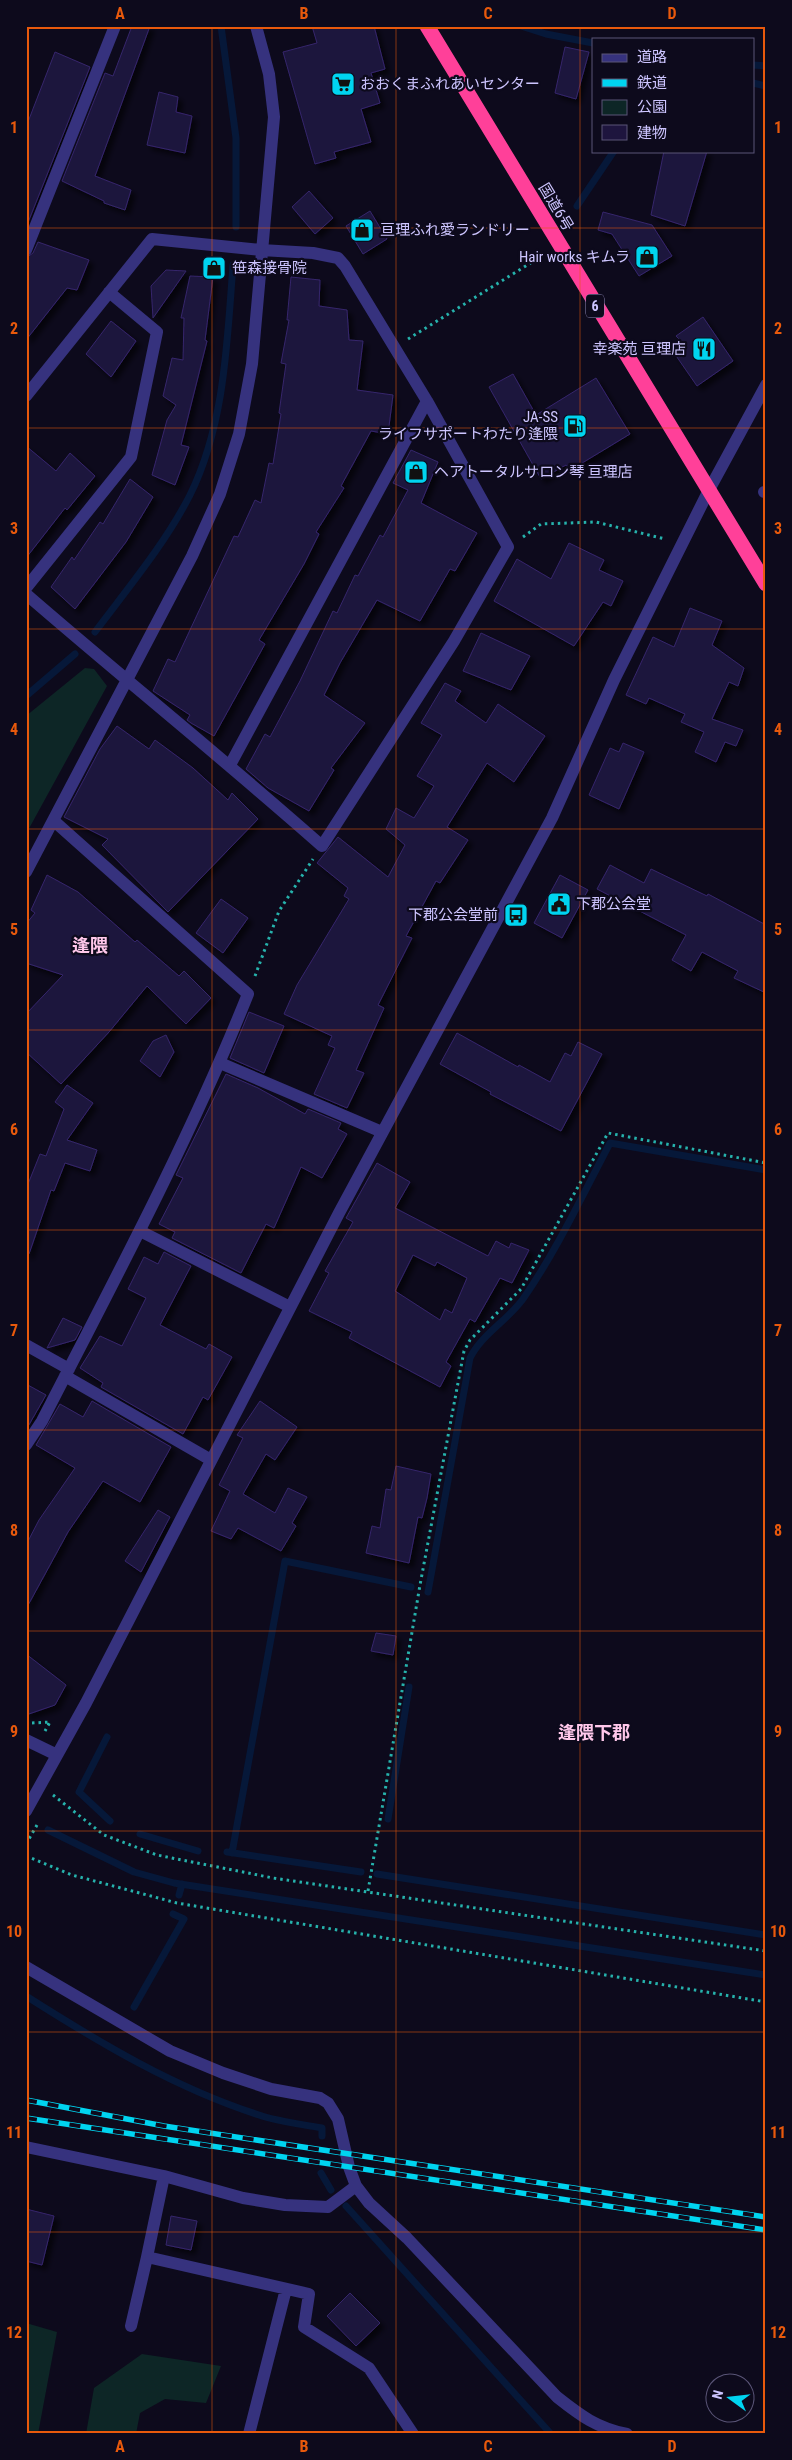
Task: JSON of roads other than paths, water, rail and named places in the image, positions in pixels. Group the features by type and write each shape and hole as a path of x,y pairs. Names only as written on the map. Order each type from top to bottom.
{"highway":[{"name":"国道6号","path":"427,26 766,584"}],"street":[{"path":"26,250 115,26"},
{"path":"26,872 196,547 220,494 239,434 252,364 274,117 269,74 256,26"},
{"path":"26,396 152,239 261,250 313,253 338,258 345,266 426,401 508,547 454,641 322,846 230,765 126,681 26,594"},
{"path":"26,588 131,457 157,332 109,292"},
{"path":"26,1811 382,1132 552,818 614,680 709,490 766,385"},
{"path":"230,765 426,401"},
{"path":"26,1445 42,1421 140,1232 220,1063 248,994 54,821"},
{"path":"220,1063 382,1132"},
{"path":"140,1232 290,1307"},
{"path":"26,1345 67,1373 211,1460"},
{"path":"26,1740 57,1755"},
{"path":"26,1967 170,2051 223,2074 270,2088 320,2098 328,2103 338,2119 349,2167 356,2186 378,2211 407,2238 557,2397 605,2432 627,2434"},
{"path":"26,2147 164,2176 243,2198 293,2205 328,2207 356,2186"},
{"path":"131,2326 164,2176"},
{"path":"147,2257 309,2294 304,2327 369,2368 413,2434"},
{"path":"248,2434 286,2289"}],"waterway":[{"path":"221,26 236,138 236,227"},
{"path":"521,26 546,34 592,43"},
{"path":"754,65 766,66"},
{"path":"754,83 766,86"},
{"path":"577,206 613,152"},
{"path":"95,632 146,565 169,531 190,495 202,468 211,440 222,382 233,265"},
{"path":"26,696 75,654"},
{"path":"428,1592 470,1358 481,1342 523,1299 569,1222 610,1143 766,1170"},
{"path":"232,1853 285,1561 411,1587"},
{"path":"388,1819 409,1687"},
{"path":"107,1737 79,1792 110,1821"},
{"path":"48,1830 134,1872 174,1883 766,1975"},
{"path":"140,1834 198,1851"},
{"path":"227,1852 361,1872"},
{"path":"377,1874 766,1935"},
{"path":"179,1895 182,1884"},
{"path":"134,2007 184,1919 173,1914"},
{"path":"26,1996 82,2031 168,2078 198,2092 259,2115 322,2128 322,2136"},
{"path":"321,2173 331,2190"},
{"path":"346,2206 551,2434"}],"railway":[{"path":"26,2100 164,2126 766,2217"},
{"path":"26,2118 766,2230"}],"place":[{"name":"おおくまふれあいセンター","path":"343,84"},
{"name":"亘理ふれ愛ランドリー","path":"362,230"},
{"name":"Hair works キムラ","path":"647,257"},
{"name":"笹森接骨院","path":"214,268"},
{"name":"幸楽苑 亘理店","path":"704,349"},
{"name":"JA-SS ライフサポートわたり逢隈","path":"575,426"},
{"name":"ヘアトータルサロン琴 亘理店","path":"416,472"},
{"name":"下郡公会堂","path":"559,904"},
{"name":"下郡公会堂前","path":"516,915"}],"district":[{"name":"逢隈","path":"90,946"},
{"name":"逢隈下郡","path":"594,1733"}]}
